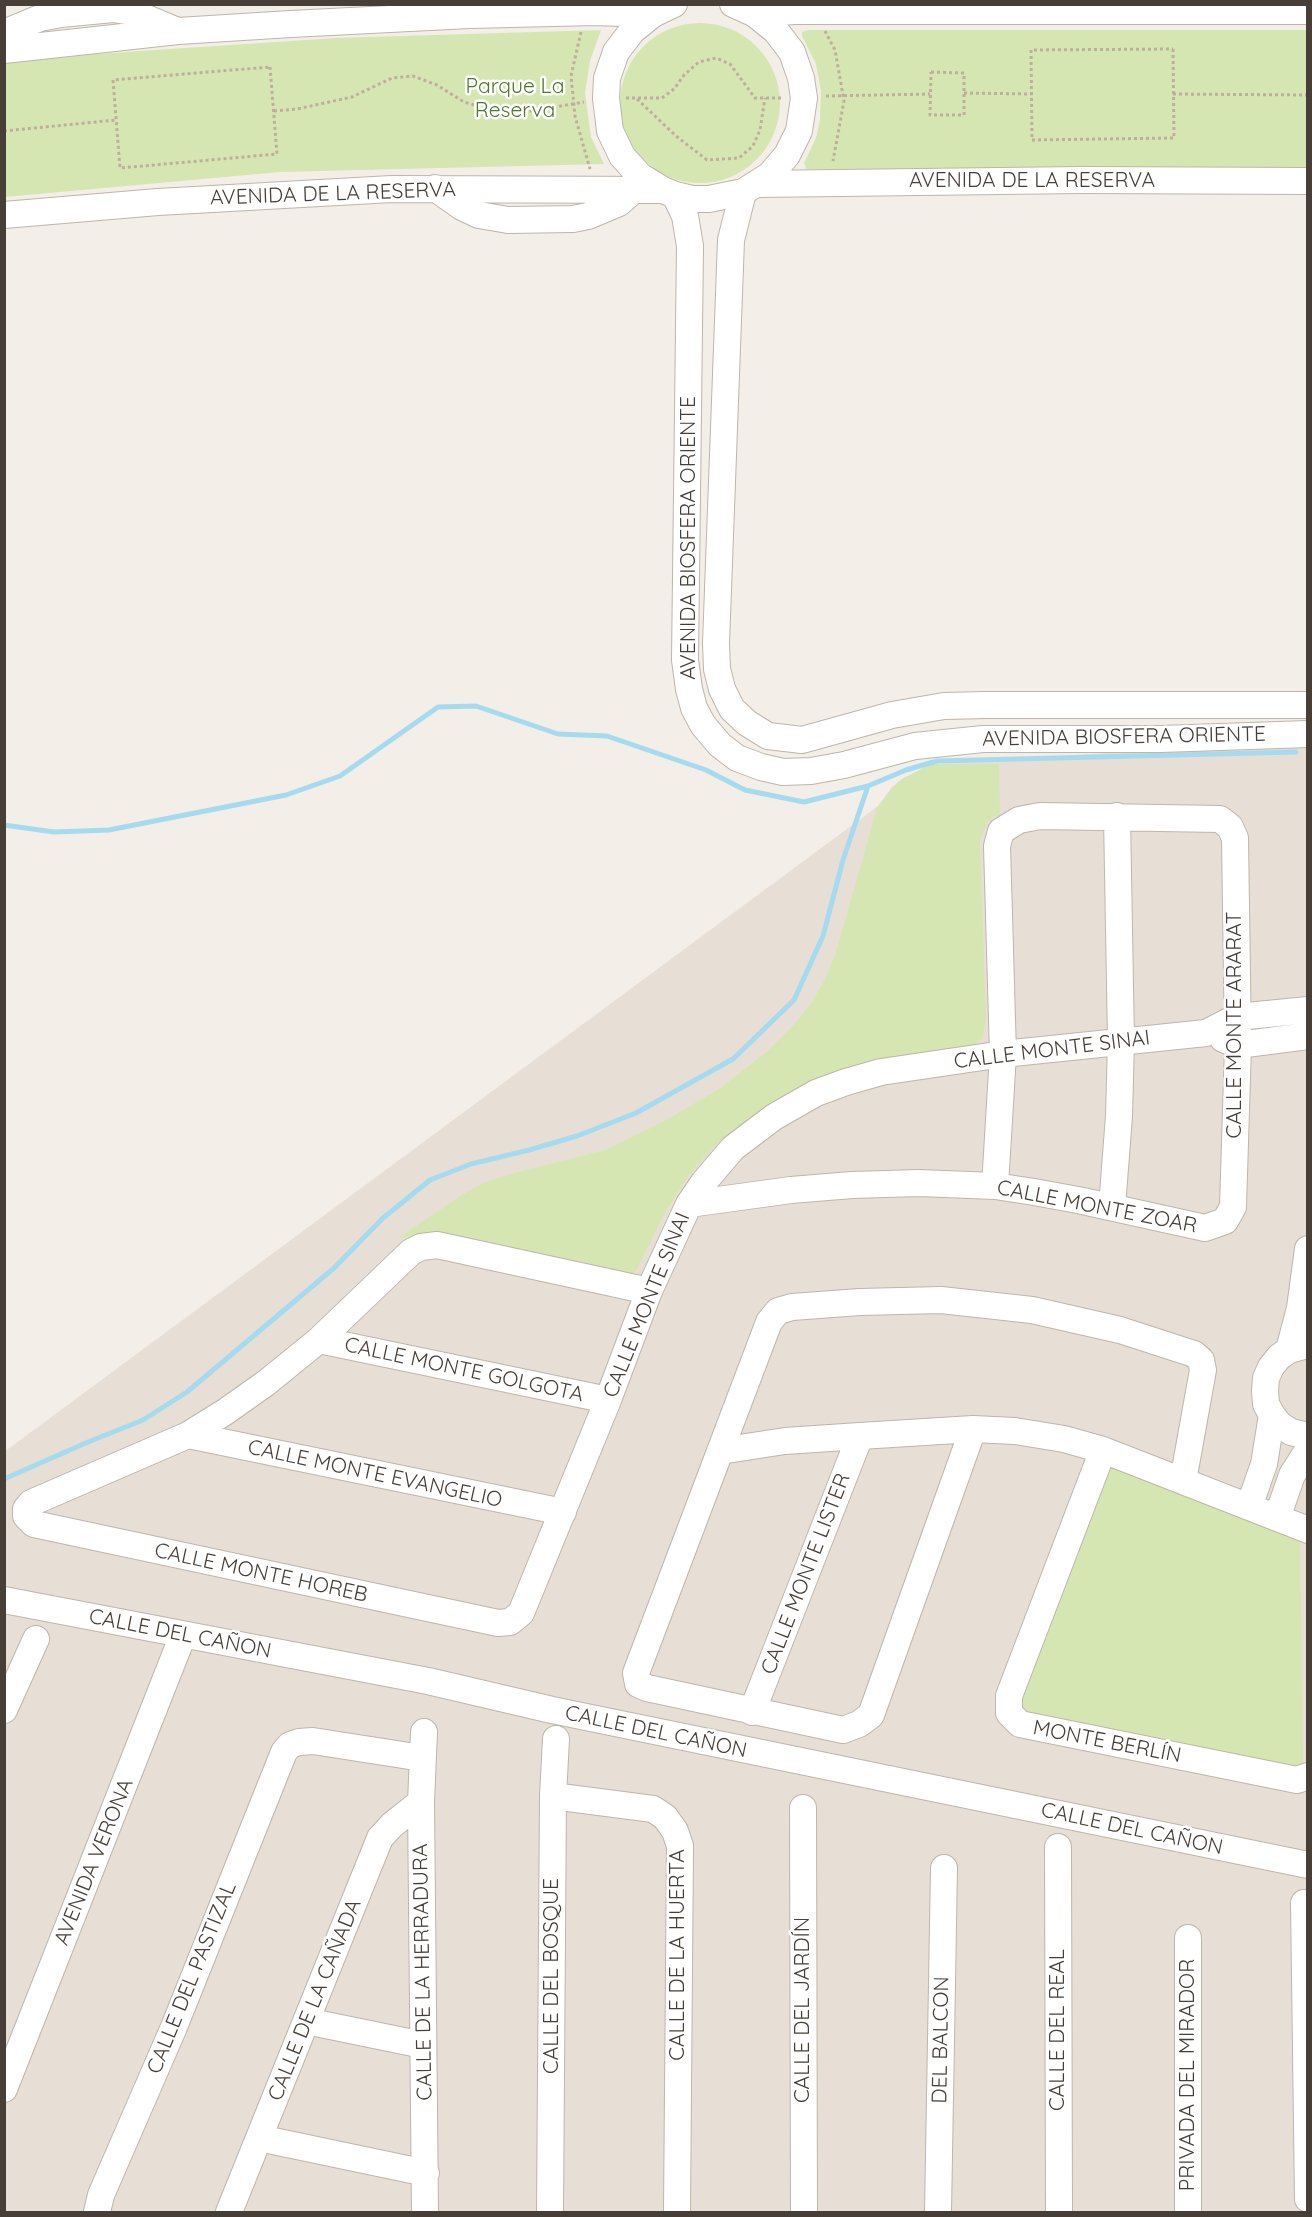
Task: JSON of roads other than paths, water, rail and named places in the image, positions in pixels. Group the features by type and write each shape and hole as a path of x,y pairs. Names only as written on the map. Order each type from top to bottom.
{"street":[{"name":"AVENIDA DE LA RESERVA","path":"4,50 178,31 469,15 586,13 665,7"},
{"name":"AVENIDA DE LA RESERVA","path":"665,7 632,31 616,52 607,78 606,98 610,131 622,156 640,176 669,193"},
{"name":"AVENIDA DE LA RESERVA","path":"743,7 776,31 792,52 801,78 804,98 799,131 787,155 770,175 750,188"},
{"name":"AVENIDA DE LA RESERVA","path":"743,7 1308,11"},
{"path":"4,33 40,18 112,9 142,16 178,31"},
{"name":"AVENIDA DE LA RESERVA","path":"4,215 158,202 435,188 634,190 709,200 750,188 826,183 1082,180 1308,181"},
{"path":"435,188 462,207 479,215 508,220 573,219 588,216 619,203 634,190"},
{"name":"AVENIDA BIOSFERA ORIENTE","path":"750,188 731,240 716,643 717,669 722,689 732,709 747,723 768,736 802,740 892,715 944,706 1308,705"},
{"name":"AVENIDA BIOSFERA ORIENTE","path":"669,193 685,216 690,246 686,660 689,689 694,708 703,725 720,745 737,758 783,772 833,767 915,746 983,739 1161,739 1308,734"},
{"path":"995,1186 1003,1054 997,846 1001,831 1012,823 1028,817 1117,816 1121,1041 1119,1116 1112,1207"},
{"name":"CALLE MONTE ARARAT","path":"1117,816 1214,817 1225,822 1235,838 1238,1045 1233,1207 1229,1217 1219,1225"},
{"path":"1206,1033 1237,1017 1308,1010"},
{"path":"1206,1033 1238,1045 1308,1036"},
{"name":"CALLE MONTE SINAI","path":"504,1623 515,1620 521,1613 608,1400 649,1291 688,1204 733,1148 774,1117 816,1093 881,1072 1003,1054 1206,1033"},
{"name":"CALLE MONTE ZOAR","path":"688,1204 791,1190 852,1185 995,1186 1112,1207 1194,1227 1205,1228 1219,1225"},
{"path":"188,1435 266,1383 319,1340 411,1252 421,1247 437,1245 649,1291"},
{"path":"1308,1249 1300,1308 1298,1347 1279,1357 1271,1367 1264,1391 1266,1404 1280,1425 1291,1432 1308,1436"},
{"path":"973,1429 871,1714 859,1724 843,1730 752,1712 638,1684 636,1673 769,1322 778,1311 792,1307 860,1302 941,1300 1032,1310 1120,1330 1194,1354 1202,1360 1203,1370 1183,1481"},
{"name":"CALLE MONTE GOLGOTA","path":"319,1340 608,1400"},
{"path":"1249,1507 1264,1464 1272,1415"},
{"path":"720,1451 785,1441 973,1429 1015,1431 1064,1439 1103,1450 1308,1530"},
{"name":"CALLE MONTE EVANGELIO","path":"188,1435 563,1512"},
{"name":"CALLE MONTE HOREB","path":"188,1435 31,1503 25,1513 27,1520 34,1524 504,1623"},
{"name":"CALLE MONTE LISTER","path":"752,1712 860,1436"},
{"name":"MONTE BERLÍN","path":"1103,1450 1009,1696 1010,1713 1020,1724 1297,1779 1308,1776"},
{"path":"1277,1518 1292,1475 1308,1450"},
{"name":"CALLE DEL CAÑON","path":"4,1600 428,1681 575,1715 1308,1865"},
{"name":"AVENIDA VERONA","path":"4,2089 183,1635"},
{"path":"4,1710 10,1683 36,1639"},
{"name":"CALLE DE LA HERRADURA","path":"424,1732 421,1802 425,2212"},
{"name":"CALLE DEL BOSQUE","path":"550,2212 553,1796 556,1739"},
{"name":"CALLE DEL PASTIZAL","path":"97,2212 101,2195 174,2027 284,1752 290,1745 313,1741 422,1758"},
{"name":"CALLE DE LA HUERTA","path":"553,1796 653,1809 665,1817 675,1830 680,1846 677,2212"},
{"name":"CALLE DE LA CAÑADA","path":"229,2212 380,1838 392,1825 421,1802"},
{"name":"CALLE DEL JARDÍN","path":"803,1808 804,2212"},
{"name":"CALLE DEL REAL","path":"1058,1847 1059,2212"},
{"name":"DEL BALCON","path":"938,2212 944,1868"},
{"path":"1304,1903 1308,2199"},
{"name":"PRIVADA DEL MIRADOR","path":"1188,1938 1188,2212"},
{"path":"306,2020 423,2045"},
{"path":"259,2138 426,2173"}],"waterway":[{"path":"4,825 54,832 109,830 286,795 340,776 438,707 476,706 558,734 607,736 706,770 745,790 804,802 868,786 906,770 937,761 1296,752"},
{"path":"4,1479 143,1420 187,1392 334,1268 383,1218 430,1180 471,1164 577,1136 636,1113 733,1059 794,1000 823,936 843,860 868,786"}],"park label":[{"name":"Parque La Reserva","path":"515,99"}]}
